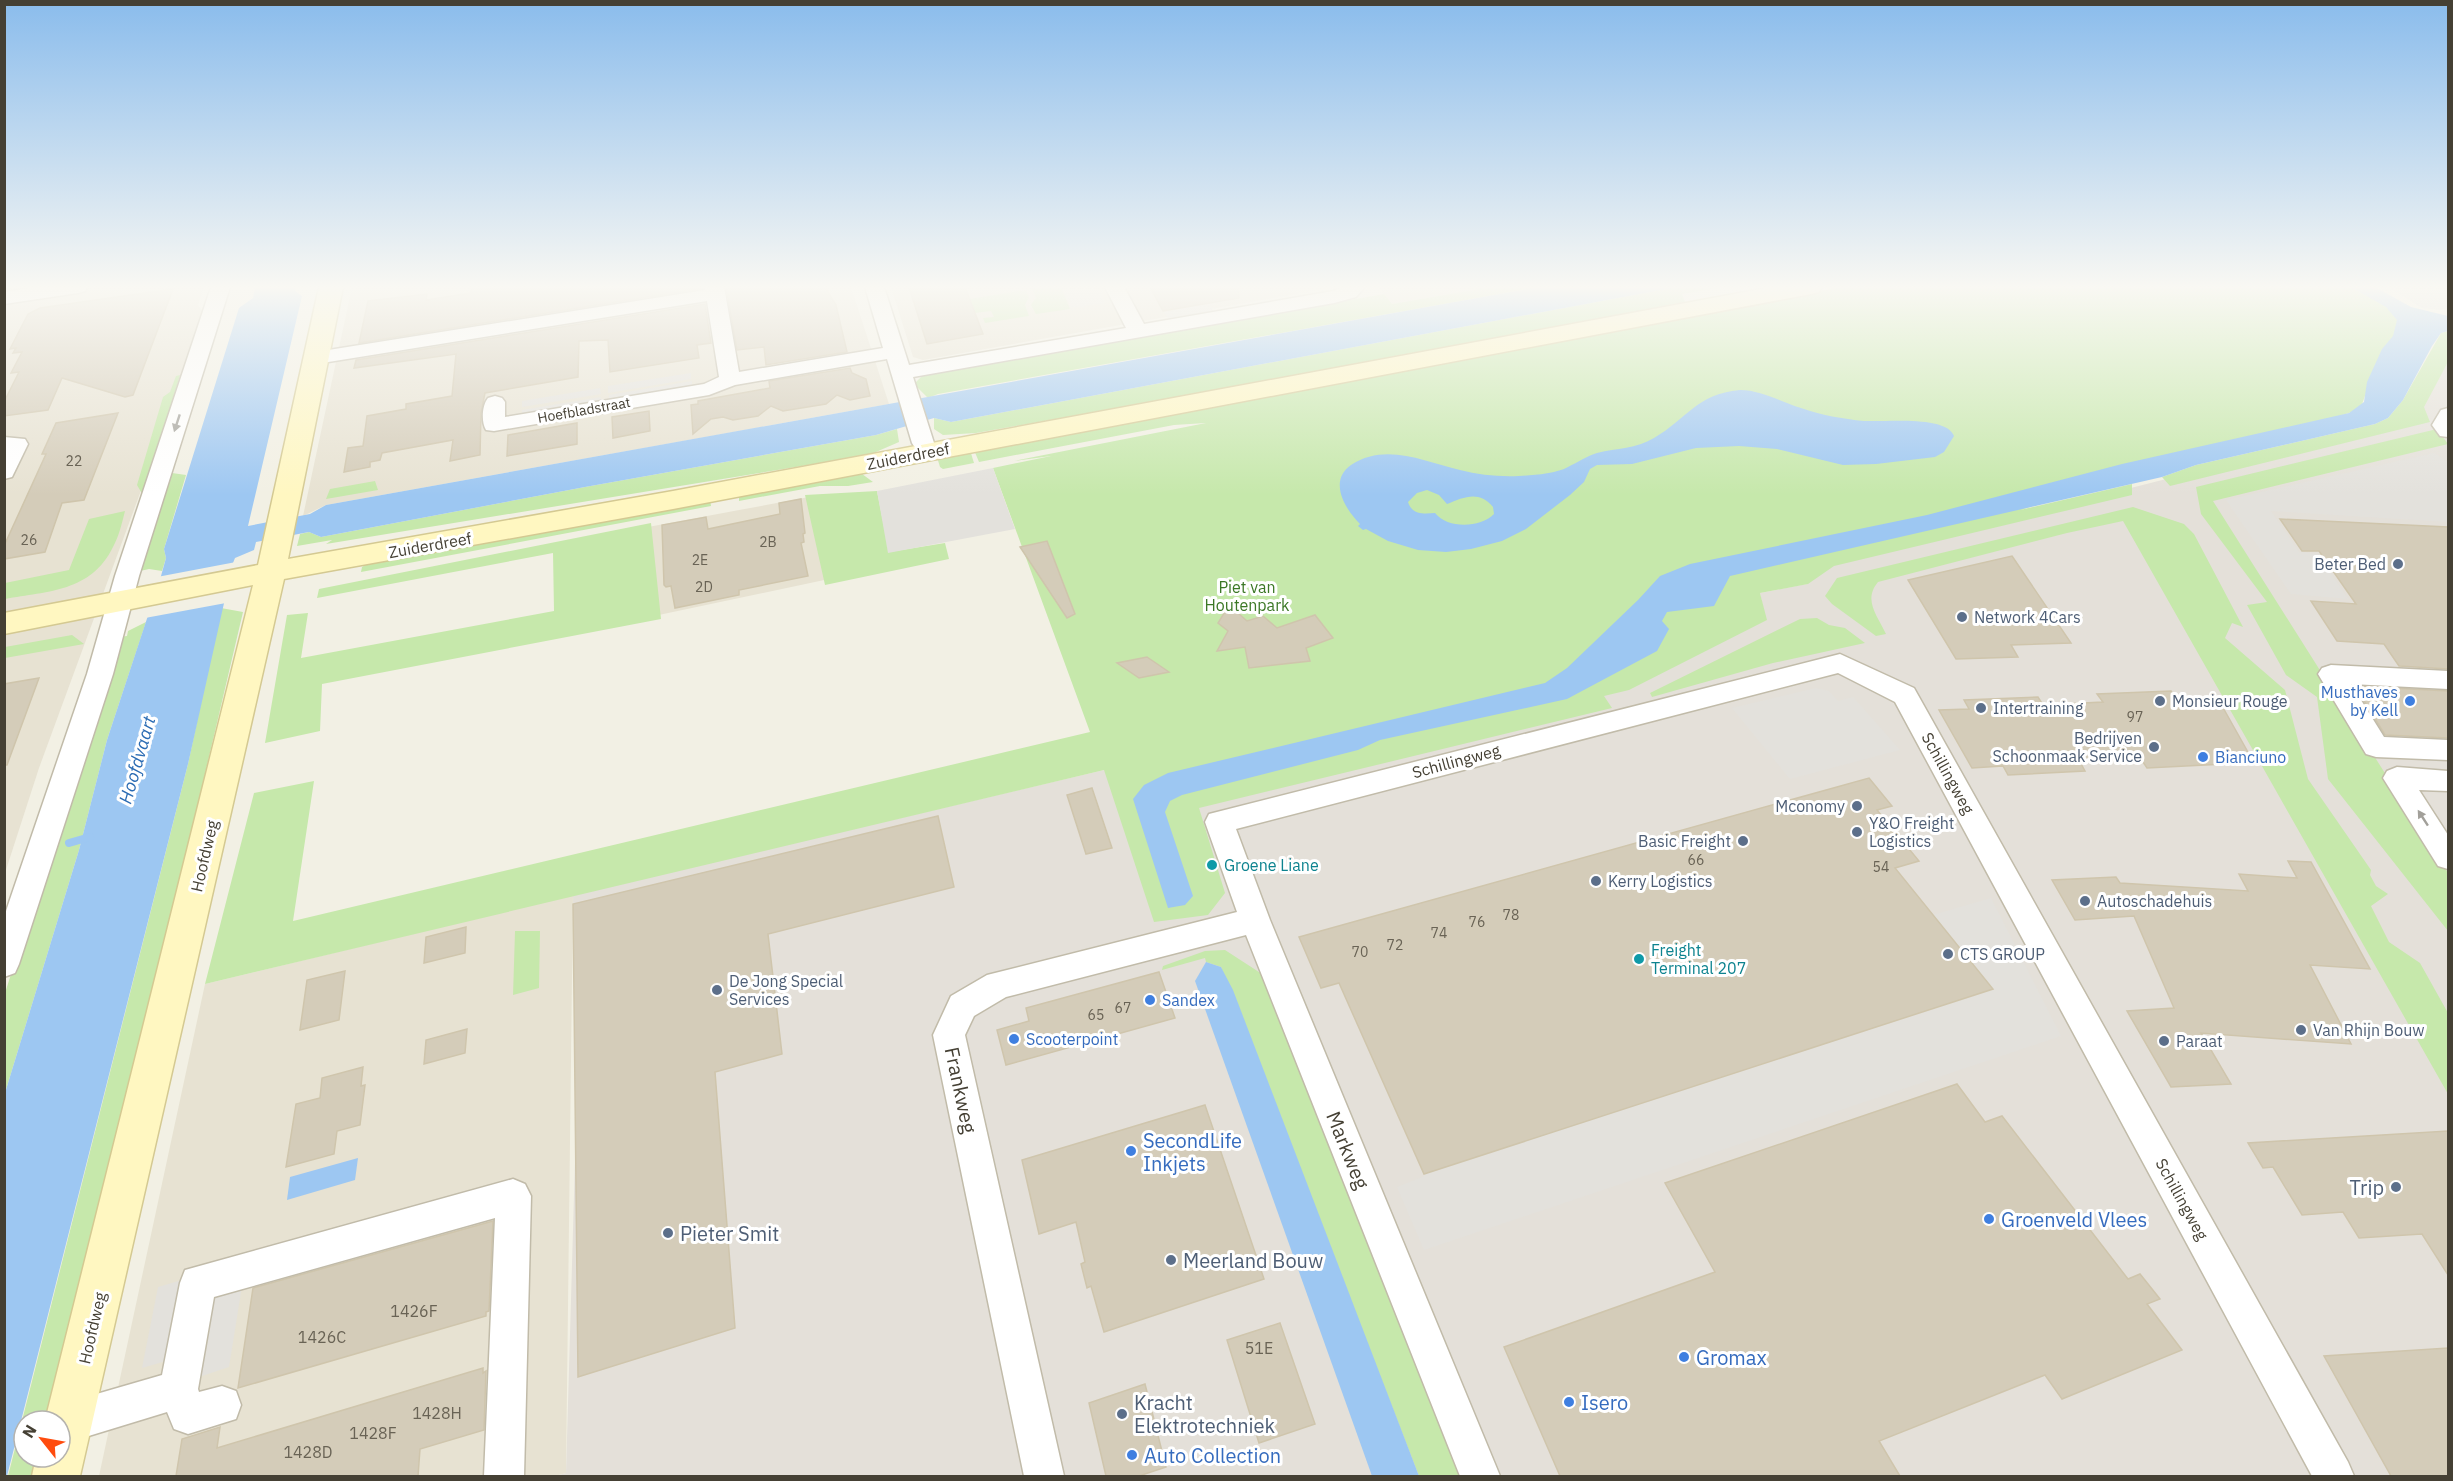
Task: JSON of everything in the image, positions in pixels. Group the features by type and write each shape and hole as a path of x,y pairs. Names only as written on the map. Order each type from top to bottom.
{"street":[{"path":"4,964 96,685 199,356"},
{"path":"316,358 327,356"},
{"path":"726,356 730,380"},
{"name":"Hoefbladstraat","path":"495,402 494,425 709,389 730,380 871,356"},
{"path":"896,356 924,440"},
{"path":"901,373 999,356"},
{"name":"Zuiderdreef","path":"4,624 232,579 272,561 414,548 924,440 1410,356"},
{"name":"Hoofdweg","path":"72,1409 284,513 316,358"},
{"path":"2448,414 2443,424 2448,431"},
{"path":"4,443 17,444 4,472"},
{"name":"Schillingweg","path":"1219,822 1840,663 1905,694 2334,1476"},
{"path":"2448,680 2331,674 2376,747 2448,750"},
{"path":"2448,781 2397,778 2448,858"},
{"name":"Markweg","path":"1219,822 1256,920 1480,1476"},
{"name":"Frankweg","path":"1044,1476 949,1035 962,1006 998,985 1256,920"},
{"path":"222,1405 188,1415 179,1389 198,1283 513,1196 504,1476"},
{"path":"72,1421 179,1389"}],"shaded area":[{"path":"5,356 188,356 39,768 5,873"},
{"path":"337,356 873,356 889,404 326,505 303,516"},
{"path":"913,356 945,356 923,360"},
{"path":"2448,362 2448,1476 555,1476 566,1473 576,1126 573,895 1104,770 1176,806 1652,675 1766,620 1760,593 1807,584 1828,565 2418,415"},
{"path":"691,373 691,379 608,393 608,386"},
{"path":"692,381 692,388 609,402 609,395"},
{"path":"600,388 601,394 522,407 522,401"},
{"path":"601,397 601,403 522,417 522,410"},
{"path":"2434,453 2448,462 2448,522 2271,511 2299,552 2318,554 2348,599 2291,594 2226,500"},
{"path":"993,468 1015,529 888,553 877,491"},
{"path":"809,497 829,579 654,616 648,527"},
{"path":"1816,688 1829,691 1838,701 1853,697 1900,750 1790,779 1732,708"},
{"path":"573,895 566,1473 555,1476 99,1476 205,984"},
{"path":"1991,898 2061,1036 1424,1250 1397,1187 1425,1176 1424,1174 1993,990 1933,915"},
{"path":"182,1280 166,1361 142,1368 158,1287"},
{"path":"242,1286 229,1367 199,1377 214,1293"}],"green space":[{"path":"1030,356 1151,356 938,394 928,398 914,384 923,375"},
{"path":"1305,356 1404,356 976,433 943,435 934,429 934,418 951,422"},
{"name":"Piet van Houtenpark","path":"1473,356 2391,356 2366,393 2361,407 2349,413 2020,510 2132,484 2132,495 1834,566 1808,584 1760,593 1767,620 1629,690 1604,696 1612,708 1199,808 1225,893 1208,915 1154,922 1104,770 205,984 254,793 314,781 293,921 1090,732 993,468 1051,456 1014,461 1206,423 1174,425 979,462 974,450"},
{"path":"2428,356 2448,356 2448,362 2424,407 2430,422 2170,486 2162,477 2196,465 2375,424 2388,418 2403,400"},
{"path":"180,375 144,497 137,485 163,397 170,392 176,376"},
{"path":"897,429 899,442 869,455 326,544 332,540 297,546 300,534 309,532 321,537 876,435"},
{"path":"2437,429 2448,444 2213,501 2448,873 2448,931 2328,779 2317,697 2286,675 2247,605 2267,602 2201,514 2196,487"},
{"path":"970,450 974,463 943,469 940,467 937,457"},
{"path":"858,471 873,482 848,486 820,486 739,501 739,494"},
{"path":"172,473 186,475 164,549 166,558 162,571 149,569 140,571"},
{"path":"375,481 378,490 326,499 330,489"},
{"path":"877,491 889,552 945,543 949,559 825,585 805,495"},
{"path":"710,499 711,506 361,572 362,567 369,563"},
{"path":"2133,507 2184,524 2194,534 2243,627 2232,623 2225,638 2285,690 2308,779 2371,870 2370,875 2376,886 2388,894 2371,906 2389,942 2420,963 2448,1013 2448,1094 2123,521 2067,533 1878,582 1872,595 1873,608 1886,634 1876,636 1832,604 1825,596 1837,578"},
{"path":"125,511 113,547 104,562 93,573 67,587 5,599 5,583 69,570 89,519"},
{"path":"651,523 661,619 322,684 320,731 265,743 287,615 308,613 301,658 554,611 553,553 317,598 319,589"},
{"path":"221,608 243,612 56,1409 25,1409 188,764"},
{"path":"1817,618 1829,625 1845,628 1865,643 1773,663 1652,697 1650,693 1800,619"},
{"path":"146,622 107,740 79,850 5,1093 5,993 119,637 127,636 128,631"},
{"path":"72,635 84,644 5,658 5,647"},
{"path":"515,931 540,931 539,988 513,995"},
{"path":"1225,950 1262,974 1461,1476 1419,1476 1221,967 1206,962 1205,958 1162,970 1163,966 1205,951"},
{"path":"12,1460 12,1469 41,1469 40,1476 8,1476"}],"water":[{"name":"Hoofdvaart","path":"224,356 288,356 248,526 310,514 326,505 1154,356 1305,356 951,422 934,418 876,435 321,537 309,532 256,542 254,550 235,558 188,764 24,1409 12,1409 12,1456 7,1476 5,1476 5,1093 79,850 107,740 166,558 164,549"},
{"path":"2379,356 2427,356 2403,400 2388,418 2375,424 2196,465 2162,477 1730,576 1714,606 1667,612 1662,621 1669,629 1657,651 1567,699 1380,740 1358,750 1182,795 1170,801 1165,812 1193,896 1185,905 1168,908 1133,799 1144,785 1168,773 1545,683 1567,668 1660,576 1690,564 1927,515 2122,464 2349,413 2364,402 2367,382"},
{"path":"1740,390 1756,392 1793,406 1848,419 1928,422 1949,429 1954,436 1944,452 1935,457 1876,464 1843,465 1777,449 1739,446 1696,448 1632,464 1597,465 1590,469 1584,482 1570,495 1526,529 1502,541 1471,549 1446,552 1418,550 1388,541 1366,529 1363,530 1358,526 1360,524 1349,511 1341,495 1341,479 1344,472 1364,458 1378,455 1405,456 1467,472 1490,475 1519,476 1557,471 1597,453 1647,442 1702,402 1725,392","holes":["1427,490 1439,495 1447,504 1465,497 1482,498 1493,507 1494,514 1481,522 1456,524 1448,522 1435,513 1415,511 1408,502 1417,493"]},
{"path":"1206,962 1221,967 1233,990 1419,1476 1372,1476 1195,981"},
{"path":"358,1158 355,1180 287,1200 290,1177"}],"pier":[{"path":"236,562 226,603 145,618 157,577"}],"building":[{"path":"20,356 148,356 133,395 125,397 62,378 48,410 4,416 4,402 19,372 11,373"},
{"path":"380,356 441,356 354,368 356,360"},
{"path":"456,356 579,356 578,377 485,393 481,413 480,455 450,461 453,440 382,453 380,460 370,462 370,467 344,472 348,448 363,446 367,416 406,409 406,404 452,396"},
{"path":"609,356 699,356 699,358 610,372"},
{"path":"765,356 821,356 766,365"},
{"path":"850,368 852,373 866,379 870,396 850,400 837,395 826,404 783,411 771,406 758,416 733,420 723,417 711,419 693,434 691,405 698,404 698,401 770,388 769,381"},
{"path":"649,411 650,431 613,438 612,417"},
{"path":"118,413 84,500 62,503 45,552 4,559 4,546 46,454 42,454 56,423"},
{"path":"577,423 577,444 507,456 508,435"},
{"path":"801,499 805,533 803,534 804,542 801,543 808,576 739,590 739,595 675,608 671,586 664,585 662,525 706,517 708,529 780,514 779,503"},
{"path":"2280,519 2448,527 2448,669 2399,666 2384,644 2337,641 2311,601 2356,604 2319,551 2302,551"},
{"path":"1047,541 1075,614 1067,618 1020,547"},
{"path":"2012,556 2071,643 2011,645 2018,657 1956,659 1908,580"},
{"path":"1229,605 1247,621 1263,616 1277,628 1315,615 1333,638 1306,648 1310,661 1249,668 1245,647 1217,651 1228,631 1218,623"},
{"path":"1147,657 1169,672 1139,678 1117,663"},
{"path":"39,678 7,765 4,765 4,684"},
{"path":"2355,686 2448,691 2448,738 2385,735"},
{"path":"2171,691 2176,699 2217,697 2249,754 2217,755 2224,764 2147,768 2141,759 2080,762 2085,771 2008,775 2003,766 1972,768 1939,710 1969,709 1964,700 2038,697 2043,705 2103,702 2097,694"},
{"name":"Freight Terminal 207","path":"1869,778 1892,806 1877,810 1919,861 1895,868 1993,989 1424,1174 1339,983 1321,988 1299,937"},
{"path":"1092,788 1112,848 1086,854 1067,795"},
{"path":"938,816 954,887 768,934 782,1054 715,1072 735,1328 578,1377 573,904"},
{"path":"2288,861 2311,862 2370,969 2310,965 2351,1044 2201,1033 2231,1084 2171,1087 2127,1011 2174,1008 2134,916 2075,920 2052,880 2116,877 2120,883 2248,891 2239,874 2297,878"},
{"path":"466,927 465,953 424,963 426,937"},
{"path":"345,971 339,1020 300,1030 307,980"},
{"path":"1159,972 1175,1018 1006,1065 997,1030 1029,1021 1026,1008"},
{"path":"467,1029 465,1053 424,1064 426,1040"},
{"path":"363,1067 361,1086 365,1085 360,1125 337,1131 334,1154 286,1167 296,1104 320,1098 322,1078"},
{"path":"1957,1084 1985,1122 2002,1116 2128,1279 2140,1274 2160,1299 2147,1304 2182,1350 2062,1399 2045,1375 1879,1441 1900,1476 1560,1476 1504,1347 1715,1272 1665,1183"},
{"path":"1205,1105 1264,1279 1104,1332 1091,1286 1087,1288 1081,1264 1085,1262 1076,1222 1039,1234 1022,1160"},
{"path":"2448,1131 2448,1275 2422,1234 2359,1238 2343,1212 2302,1215 2273,1167 2263,1168 2248,1143"},
{"path":"493,1221 489,1311 486,1312 486,1316 238,1388 253,1288"},
{"path":"1280,1323 1315,1424 1259,1443 1227,1340"},
{"path":"2448,1348 2448,1476 2391,1476 2324,1356"},
{"path":"483,1368 483,1373 486,1371 484,1430 420,1449 418,1476 176,1476 182,1439 220,1427 217,1448"},
{"path":"1145,1384 1166,1467 1139,1476 1106,1476 1089,1403"}],"waterway":[{"path":"69,843 90,837"}],"place":[{"name":"Beter Bed","path":"2398,564"},
{"name":"Network 4Cars","path":"1962,617"},
{"name":"Monsieur Rouge","path":"2160,701"},
{"name":"Musthaves by Kell","path":"2410,701"},
{"name":"Intertraining","path":"1981,708"},
{"name":"Bedrijven Schoonmaak Service","path":"2154,747"},
{"name":"Bianciuno","path":"2203,757"},
{"name":"Mconomy","path":"1857,806"},
{"name":"Y&O Freight Logistics","path":"1857,832"},
{"name":"Basic Freight","path":"1743,841"},
{"name":"Groene Liane","path":"1212,865"},
{"name":"Kerry Logistics","path":"1596,881"},
{"name":"Autoschadehuis","path":"2085,901"},
{"name":"CTS GROUP","path":"1948,954"},
{"name":"Freight Terminal 207","path":"1639,959"},
{"name":"De Jong Special Services","path":"717,990"},
{"name":"Sandex","path":"1150,1000"},
{"name":"Van Rhijn Bouw","path":"2301,1030"},
{"name":"Scooterpoint","path":"1014,1039"},
{"name":"Paraat","path":"2164,1041"},
{"name":"SecondLife Inkjets","path":"1131,1151"},
{"name":"Trip","path":"2396,1187"},
{"name":"Groenveld Vlees","path":"1989,1219"},
{"name":"Pieter Smit","path":"668,1233"},
{"name":"Meerland Bouw","path":"1171,1260"},
{"name":"Gromax","path":"1684,1357"},
{"name":"Isero","path":"1569,1402"},
{"name":"Kracht Elektrotechniek","path":"1122,1414"},
{"name":"Auto Collection","path":"1132,1455"}]}
